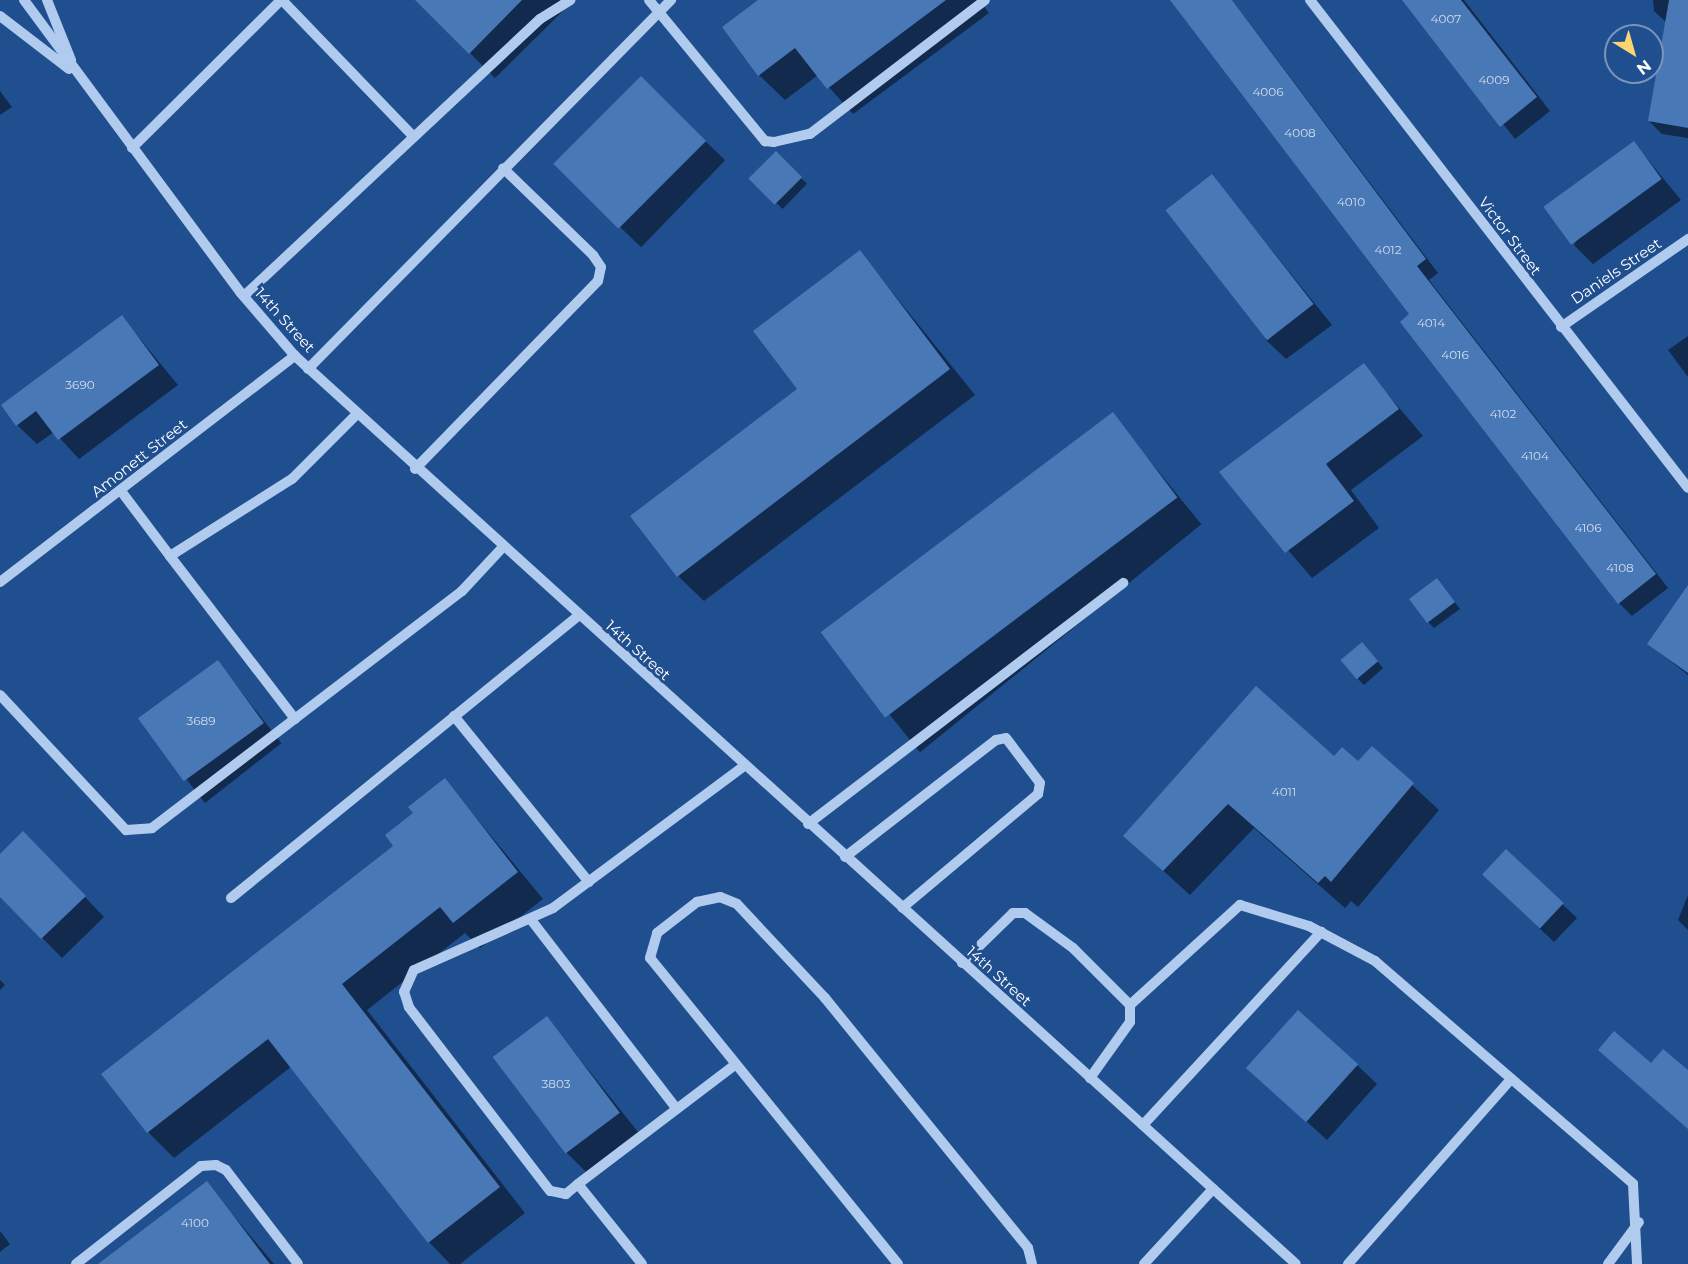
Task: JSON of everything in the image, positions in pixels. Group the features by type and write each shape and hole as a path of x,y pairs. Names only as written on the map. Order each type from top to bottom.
{"street":[{"name":"14th Street","path":"24,0 78,77 244,296 308,369 502,548 1296,1264"},
{"path":"47,0 78,77"},
{"path":"132,148 282,0 414,137"},
{"path":"244,296 540,19 570,0"},
{"path":"649,0 765,141 774,142 810,134 985,0"},
{"path":"308,369 657,9 671,0"},
{"name":"Victor Street","path":"1310,0 1561,327 1688,488"},
{"path":"0,16 78,77"},
{"path":"415,469 598,281 601,267 593,255 503,168"},
{"name":"Daniels Street","path":"1561,327 1688,239"},
{"name":"Amonett Street","path":"0,582 295,356"},
{"path":"170,556 292,478 356,415"},
{"path":"121,491 295,719"},
{"path":"0,695 126,830 152,828 462,591 502,548"},
{"path":"808,824 1124,583"},
{"path":"231,898 578,616"},
{"path":"454,716 589,882"},
{"path":"845,857 1006,738 1040,783 1038,794 902,908"},
{"path":"736,1064 566,1194 550,1191 409,1007 404,992 414,970 428,961 532,921 589,882 744,766"},
{"path":"898,1264 650,958 657,933 697,902 720,897 737,904 825,998 1028,1248 1032,1264"},
{"path":"1130,1005 1240,905 1321,932 1375,961 1633,1184 1639,1222 1637,1264"},
{"path":"962,963 1004,920 1025,913 1073,948 1130,1005 1130,1022 1090,1078"},
{"path":"532,921 677,1109"},
{"path":"1143,1125 1321,932"},
{"path":"1348,1264 1511,1079"},
{"path":"76,1264 201,1166 216,1165 226,1170 298,1264"},
{"path":"579,1184 642,1264"},
{"path":"1144,1264 1213,1190"},
{"path":"1608,1264 1639,1222"}],"building":[{"path":"415,0 522,0 469,54"},
{"path":"758,0 946,0 827,89 795,48 758,76 722,27"},
{"path":"1170,0 1232,0 1426,259 1417,266 1656,574 1618,604 1400,322 1409,314"},
{"path":"1402,0 1461,0 1537,97 1500,127"},
{"path":"1669,0 1688,0 1688,128 1648,121 1654,84 1664,84 1664,29"},
{"path":"641,76 706,141 618,229 553,164"},
{"path":"1634,141 1662,179 1571,245 1543,207"},
{"path":"776,151 802,177 775,205 748,179"},
{"path":"1212,174 1314,304 1267,340 1166,210"},
{"path":"860,250 950,369 677,577 630,516 797,389 753,331"},
{"path":"122,315 159,365 58,440 36,411 16,426 1,405"},
{"path":"1364,363 1399,409 1326,464 1354,501 1285,553 1219,472"},
{"path":"1113,412 1177,497 885,718 821,632"},
{"path":"1437,578 1455,602 1427,623 1409,599"},
{"path":"1688,585 1688,673 1647,644"},
{"path":"1362,642 1378,661 1357,679 1341,660"},
{"path":"218,660 264,723 184,781 138,718"},
{"path":"1256,686 1334,756 1342,747 1358,761 1372,746 1414,783 1331,882 1325,876 1318,883 1228,804 1163,871 1123,836"},
{"path":"445,778 518,872 453,923 440,907 342,984 500,1187 428,1243 268,1039 147,1133 101,1074 393,846 385,835 413,813 408,807"},
{"path":"23,831 86,896 41,939 0,897 0,854"},
{"path":"1506,849 1564,903 1540,928 1482,875"},
{"path":"1298,1010 1358,1064 1306,1122 1246,1068"},
{"path":"547,1016 620,1113 566,1154 493,1057"},
{"path":"1614,1031 1651,1063 1663,1049 1688,1070 1688,1129 1598,1050"},
{"path":"207,1181 270,1264 98,1264"}]}
